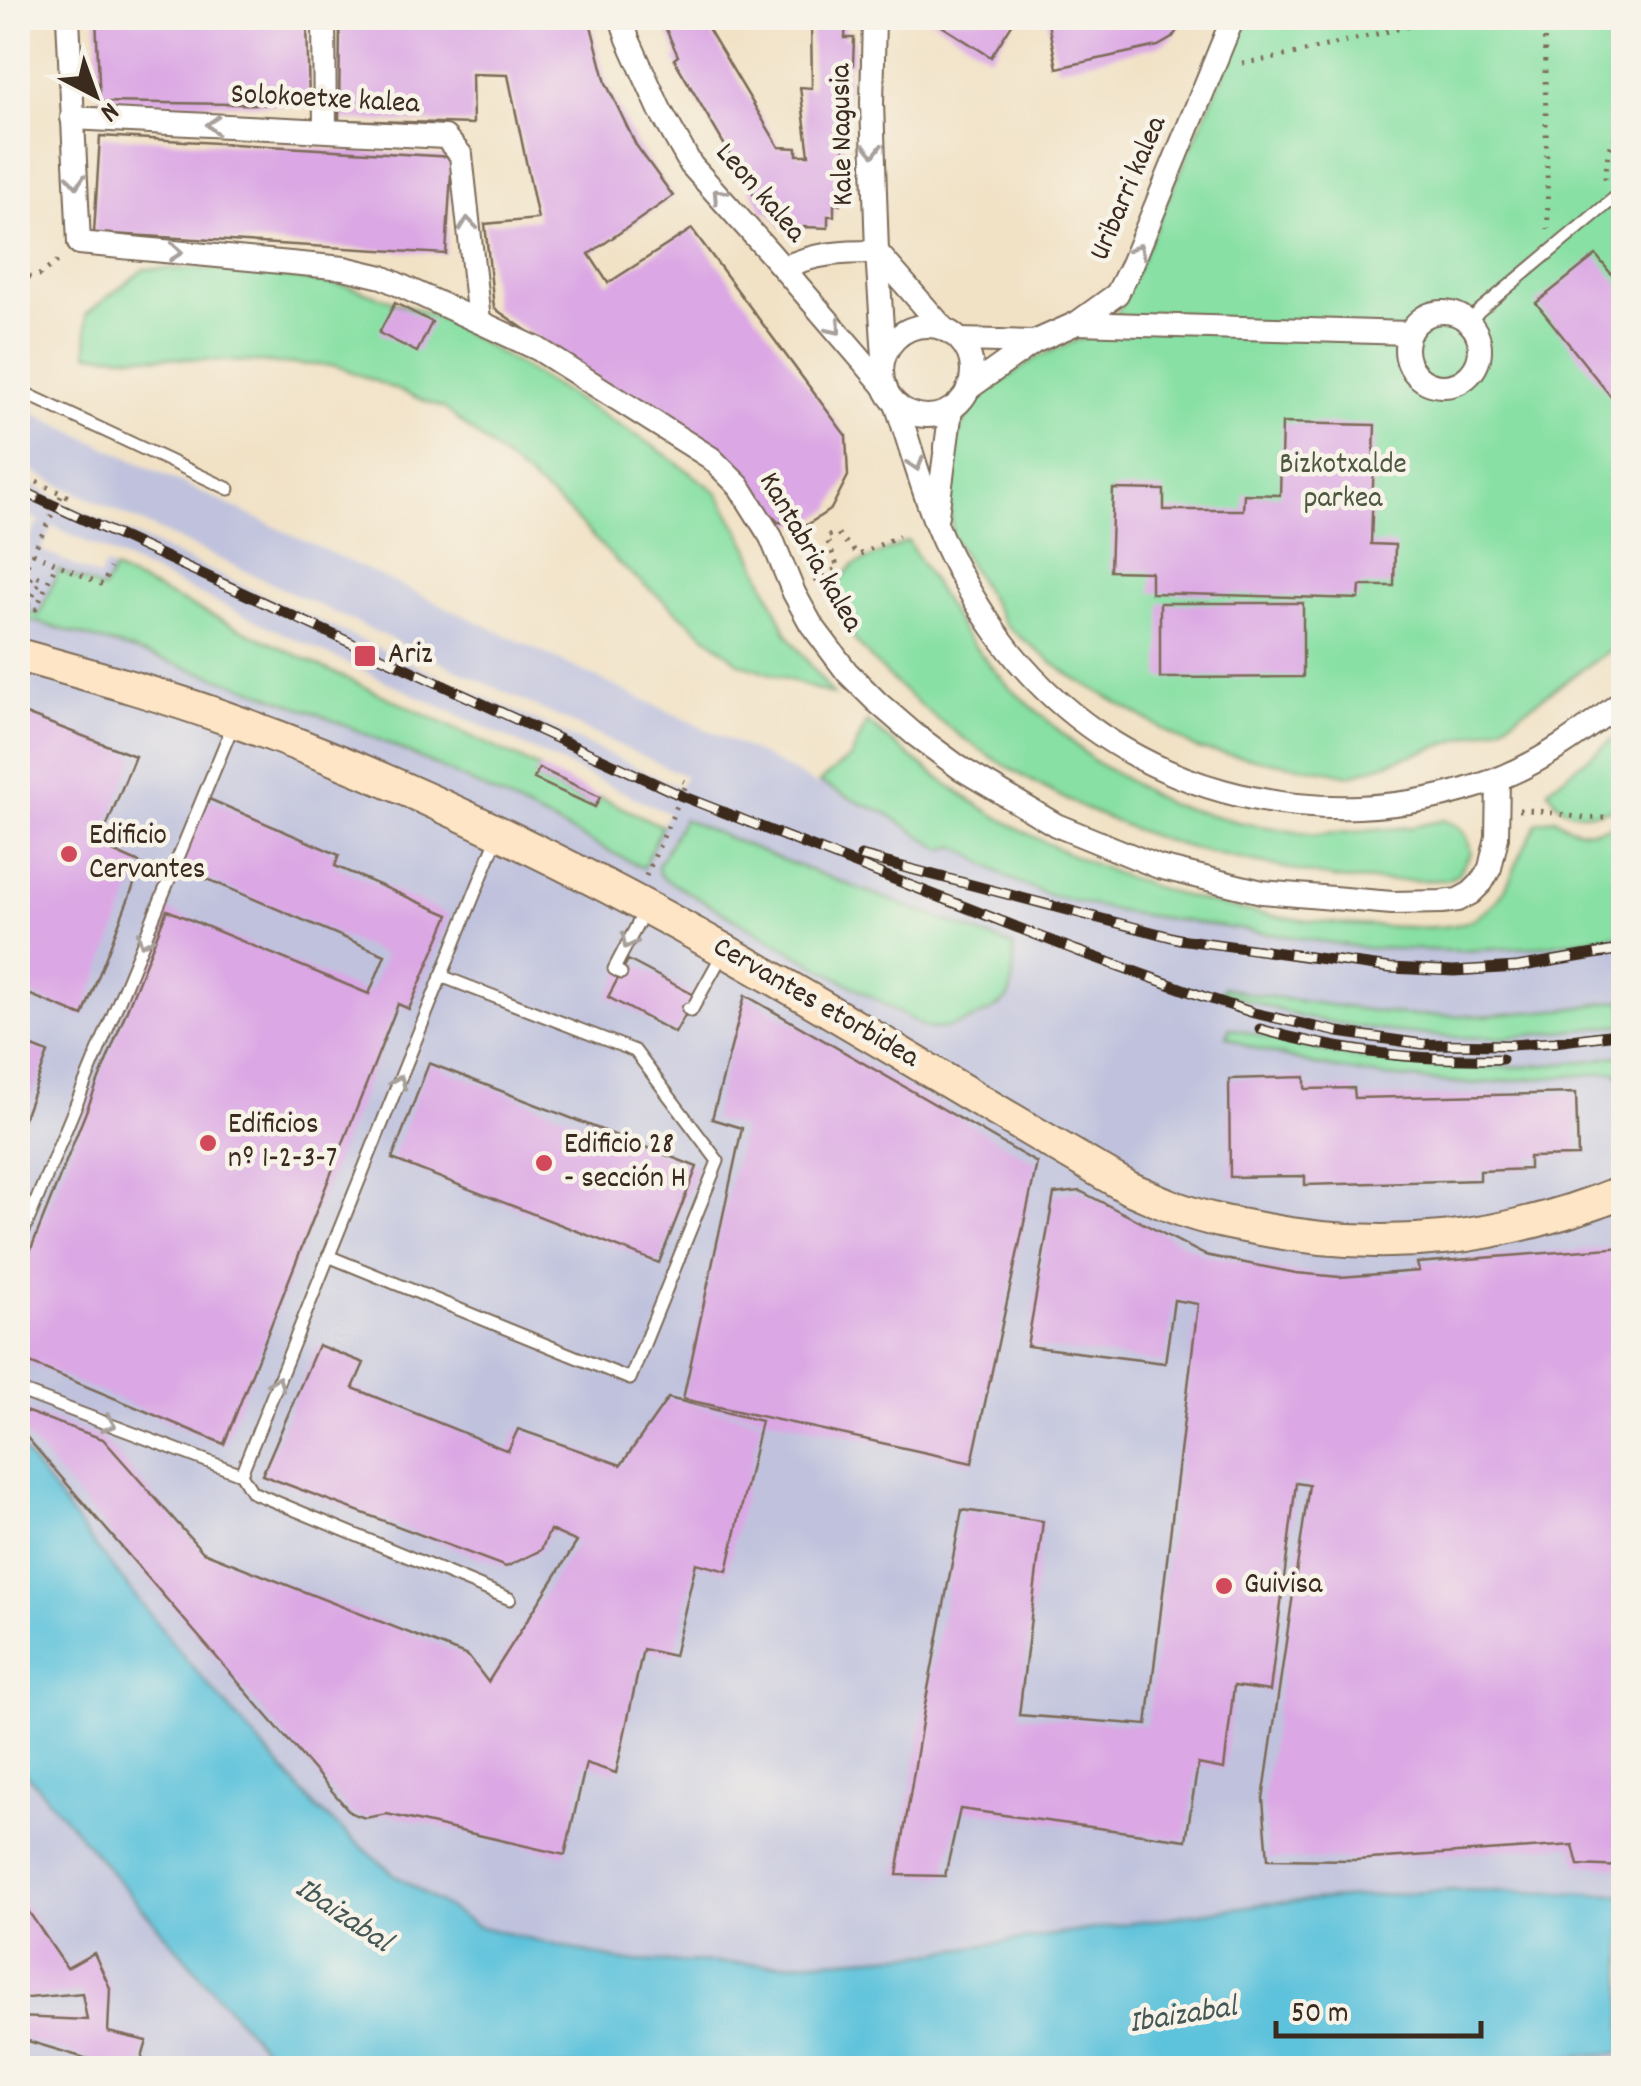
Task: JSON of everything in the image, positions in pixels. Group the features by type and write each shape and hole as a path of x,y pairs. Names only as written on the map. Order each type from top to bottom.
{"street":[{"path":"68,18 79,243"},
{"path":"324,18 325,130"},
{"name":"Leon kalea","path":"622,18 660,110 691,165 891,396"},
{"name":"Kale Nagusia","path":"874,18 876,252 882,373 891,396"},
{"name":"Uribarri kalea","path":"968,389 1034,342 1077,323 1117,294 1233,18"},
{"name":"Solokoetxe kalea","path":"72,118 445,138 461,155 478,321"},
{"name":"Kantabria kalea","path":"79,243 344,268 382,276 538,349 711,458 738,486 771,537 794,593 812,624 848,672 914,734 977,778 1056,825 1159,866 1262,892 1392,903 1458,900 1477,888 1490,868 1496,837 1498,779"},
{"path":"784,268 797,261 838,252 876,252 968,351 972,376 968,389 951,409 938,414 909,412 891,396"},
{"path":"1442,311 1470,322 1481,344 1475,369 1456,384 1444,386 1420,379 1412,370 1406,346 1409,333 1422,318 1442,311"},
{"path":"1077,323 1409,333"},
{"path":"884,357 891,344 916,327 931,326 953,335"},
{"name":"Uribarri kalea","path":"953,335 1034,342"},
{"path":"891,396 936,524 970,592 1000,637 1058,702 1122,747 1166,771 1260,802 1352,808 1396,804 1498,779 1561,747 1624,700"},
{"path":"936,524 951,409"},
{"name":"Cervantes etorbidea","path":"18,655 234,720 384,780 499,833 641,905 1129,1188 1176,1209 1210,1220 1313,1238 1432,1241 1534,1222 1624,1191"}],"lane":[{"path":"1470,322 1624,190"},
{"path":"18,390 229,489"},
{"path":"18,1244 234,720"},
{"path":"240,1474 499,833"},
{"path":"621,973 614,970 641,905"},
{"path":"690,1010 724,952"},
{"path":"328,1256 630,1380 718,1161 635,1051 441,976"},
{"path":"18,1390 240,1474 252,1492 510,1599"}],"path":[{"path":"1214,66 1272,60 1444,18"},
{"path":"1544,18 1548,252"},
{"path":"1609,202 1605,182 1608,153 1624,116"},
{"path":"18,280 40,275 79,243"},
{"path":"18,473 66,495 18,583"},
{"path":"794,593 838,568 826,537 836,533 858,554 900,536"},
{"path":"32,553 102,585 110,568"},
{"path":"18,608 33,574 41,578 28,606 36,609 56,564"},
{"path":"641,905 668,820 688,783 683,781"},
{"path":"1498,810 1542,810 1588,820 1624,814"}],"shaded area":[{"path":"18,406 761,755 817,785 819,782 886,813 943,849 955,846 1008,878 1051,896 1123,912 1366,948 1460,951 1534,947 1623,934 1623,1000 1568,1009 1481,1016 1403,1015 1225,988 1223,992 1301,1017 1503,1038 1623,1025 1623,1055 1476,1068 1341,1055 1231,1028 1227,1036 1472,1084 1618,1072 1624,1094 1623,1895 1453,1890 1262,1904 930,1953 772,1964 622,1961 477,1926 395,1875 316,1808 184,1657 18,1444 18,565 42,522 18,510 18,477 66,504 679,787 685,776 18,465","holes":["53,526 668,813 643,867 435,764 310,711 174,662 19,616 23,608 38,615 103,590 114,570 105,565 100,578 41,550","683,819 780,859 930,1029 663,878 658,866"]},
{"path":"18,1764 277,2067 280,2068 18,2068"},
{"path":"1623,2053 1623,2068 1450,2068 1457,2064"}],"green space":[{"name":"Bizkotxalde parkea","path":"1248,18 1623,18 1623,641 1501,726 1351,775 1197,749 1066,673 1006,626 952,536 947,459 974,402 1037,357 1112,326"},
{"path":"144,269 237,269 347,286 437,316 652,445 717,492 748,546 787,634 833,695 739,663 617,562 567,510 445,409 337,366 88,354 86,314"},
{"path":"908,541 964,634 1008,686 1094,761 1168,804 1238,822 1314,835 1412,827 1444,820 1459,827 1467,837 1471,853 1458,874 1447,880 1331,878 1177,844 1090,811 1047,789 1004,765 925,709 890,678 846,626 829,592 854,565"},
{"path":"59,570 103,590 114,570 539,768 535,779 595,807 600,797 662,826 643,868 353,728 166,661 19,617 23,608 39,615"},
{"path":"867,722 962,795 1040,840 1181,895 1280,917 1380,926 1460,924 1483,913 1497,900 1537,823 1555,818 1572,828 1588,831 1623,822 1623,934 1534,947 1460,951 1366,948 1123,912 1051,896 1008,878 956,846 943,850 886,813 819,782 851,757"},
{"path":"1623,731 1623,803 1587,813 1565,809 1548,789"},
{"path":"683,819 1013,946 1009,996 986,1013 962,1023 934,1029 919,1024 663,878 658,866"},
{"path":"1224,987 1403,1015 1481,1016 1623,1000 1623,1025 1503,1038 1448,1037 1301,1017 1222,992"},
{"path":"1230,1028 1328,1052 1447,1067 1518,1067 1623,1055 1623,1094 1618,1072 1472,1084 1386,1077 1315,1065 1247,1046 1227,1036"}],"water":[{"name":"Ibaizabal","path":"18,1444 184,1657 316,1808 395,1875 477,1926 622,1961 772,1964 931,1953 1262,1904 1453,1890 1623,1895 1623,2053 1381,2068 280,2068 18,1764"}],"building":[{"path":"96,18 307,18 309,105 100,102"},
{"path":"340,18 589,18 606,83 636,145 673,196 589,254 608,283 692,229 846,436 848,476 831,509 807,525 778,522 707,450 494,308 485,224 538,219 508,75 472,74 473,124 339,120"},
{"path":"661,18 702,18 779,147 797,148 797,155 809,155 800,87 812,88 811,18 846,18 845,38 854,38 853,65 847,64 845,181 840,181 840,204 834,203 834,216 828,216 828,228 804,227 791,235 786,225 781,227 769,211 765,214 674,59 678,56"},
{"path":"929,18 1016,18 991,57"},
{"path":"1047,18 1185,18 1172,38 1158,46 1057,68"},
{"path":"100,136 452,157 446,254 94,233"},
{"path":"21,149 23,237 18,237"},
{"path":"1596,255 1624,290 1624,413 1536,303"},
{"path":"395,303 432,322 417,352 379,333"},
{"path":"1282,423 1375,425 1371,544 1395,545 1394,586 1360,586 1359,599 1151,593 1151,572 1110,571 1113,489 1164,490 1164,510 1243,510 1244,494 1280,495"},
{"path":"1160,603 1303,603 1303,677 1160,678"},
{"name":"Edificio Cervantes","path":"18,711 135,756 99,845 142,864 83,1016 18,990"},
{"path":"539,768 600,797 595,807 534,779"},
{"name":"Edificios nº 1-2-3-7","path":"209,799 339,855 335,866 449,915 409,1009 398,1004 224,1444 18,1358 18,1281 167,910 369,994 385,955 179,867"},
{"path":"628,960 696,996 675,1033 608,997"},
{"path":"745,995 1037,1163 972,1463 683,1399 742,1128 712,1119"},
{"path":"18,1041 48,1053 18,1134"},
{"name":"Edificio 28 - sección H","path":"429,1063 697,1167 659,1263 392,1159"},
{"path":"1305,1077 1305,1089 1354,1088 1355,1098 1576,1093 1578,1156 1529,1157 1529,1169 1480,1171 1480,1180 1305,1185 1305,1176 1230,1177 1229,1079"},
{"path":"1080,1191 1205,1255 1296,1273 1340,1277 1419,1271 1417,1263 1624,1247 1624,1867 1578,1865 1573,1845 1356,1860 1268,1859 1263,1799 1309,1485 1296,1483 1270,1691 1234,1686 1224,1769 1198,1764 1186,1840 960,1809 945,1876 897,1875 962,1510 1043,1521 1019,1715 1147,1725 1198,1304 1174,1300 1165,1363 1027,1346 1054,1194"},
{"path":"318,1345 364,1363 353,1388 508,1451 518,1429 621,1465 668,1398 761,1421 727,1571 696,1563 674,1656 643,1649 616,1773 586,1763 565,1855 387,1814 365,1818 351,1813 18,1427 18,1412 25,1411 103,1439 203,1552 468,1656 488,1682 577,1542 550,1530 541,1550 506,1567 262,1475"},
{"path":"18,1896 67,1968 94,1953 110,1988 108,2032 147,2041 139,2068 118,2068 18,2038 18,2017 87,2020 82,1993 18,1999"}],"railway":[{"path":"18,489 682,796 1202,996 1254,1013 1338,1032 1422,1044 1511,1045 1624,1033"},
{"path":"861,856 1179,939 1390,968 1454,971 1517,967 1624,949"},
{"path":"1260,1029 1380,1053 1502,1059"}],"place":[{"name":"Ariz","path":"365,656"},
{"name":"Edificio Cervantes","path":"69,854"},
{"name":"Edificios nº 1-2-3-7","path":"208,1143"},
{"name":"Edificio 28 - sección H","path":"544,1163"},
{"name":"Guivisa","path":"1224,1586"}]}
